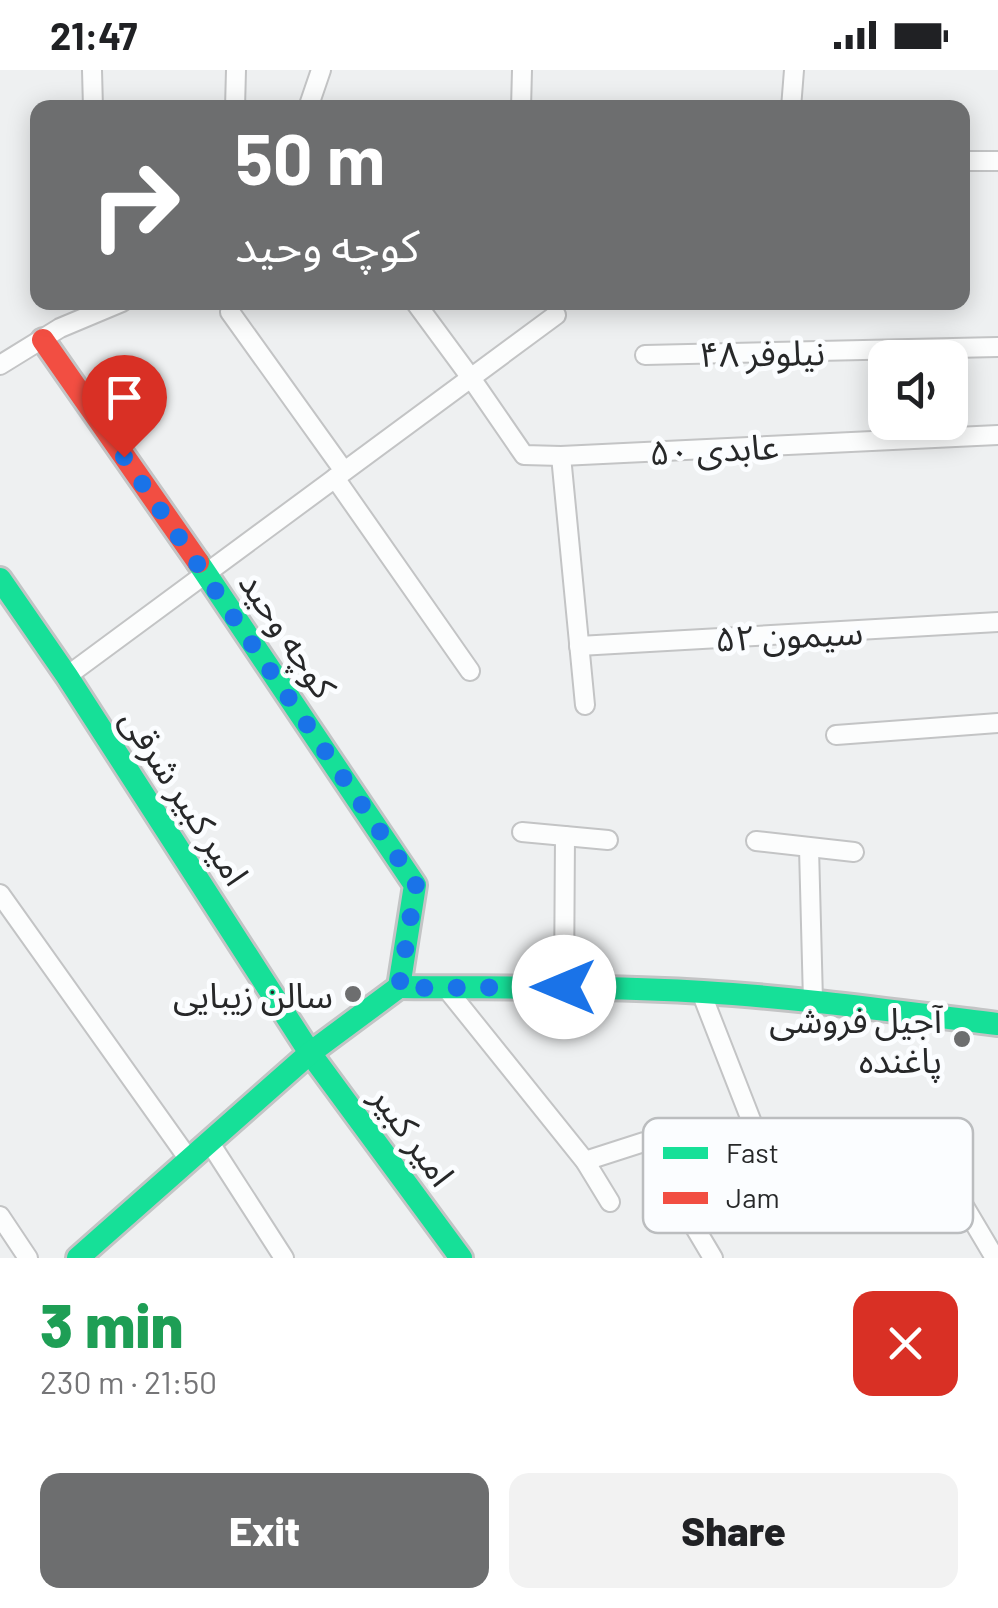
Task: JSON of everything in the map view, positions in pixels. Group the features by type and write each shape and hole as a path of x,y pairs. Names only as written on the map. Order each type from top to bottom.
{"street":[{"path":"92,70 93,100"},
{"path":"235,100 236,70"},
{"path":"311,100 321,70"},
{"path":"521,100 522,70"},
{"path":"792,100 794,70"},
{"path":"970,161 998,160"},
{"path":"0,366 60,328 103,310"},
{"path":"421,310 471,378"},
{"path":"230,312 470,671"},
{"path":"67,676 556,315"},
{"name":"کوچه وحید","path":"42,340 416,884 399,988"},
{"name":"نیلوفر ۴۸","path":"645,355 998,347"},
{"name":"عابدی ۵۰","path":"471,378 524,455 998,435"},
{"path":"560,456 585,705"},
{"name":"امیر کبیر شرقی","path":"0,579 310,1053"},
{"name":"سیمون ۵۲","path":"579,646 998,622"},
{"path":"836,735 998,722"},
{"path":"522,832 608,840"},
{"path":"564,987 565,836"},
{"path":"756,840 854,852"},
{"path":"809,848 813,1000"},
{"path":"0,894 190,1161"},
{"path":"91,1254 310,1053 399,988 564,987 700,992 813,1000 998,1024"},
{"path":"446,988 586,1162 610,1202"},
{"path":"700,992 750,1118"},
{"name":"امیر کبیر","path":"310,1053 462,1258"},
{"path":"210,1142 284,1258"},
{"path":"586,1162 643,1142"},
{"path":"0,1216 28,1258"},
{"path":"973,1221 995,1258"},
{"path":"698,1233 713,1258"}],"traffic: fast":[{"path":"198,562 415,885 399,987"},
{"path":"0,579 310,1053 461,1258"},
{"path":"399,987 703,992 998,1024"},
{"path":"78,1258 310,1053 399,987"}],"traffic: jam":[{"path":"43,340 198,562"}],"place":[{"name":"سالن زیبایی","path":"353,994"},
{"name":"آجیل فروشی پاغنده","path":"962,1039"}],"route":[{"path":"124,457 416,884 399,988 564,987"}]}
